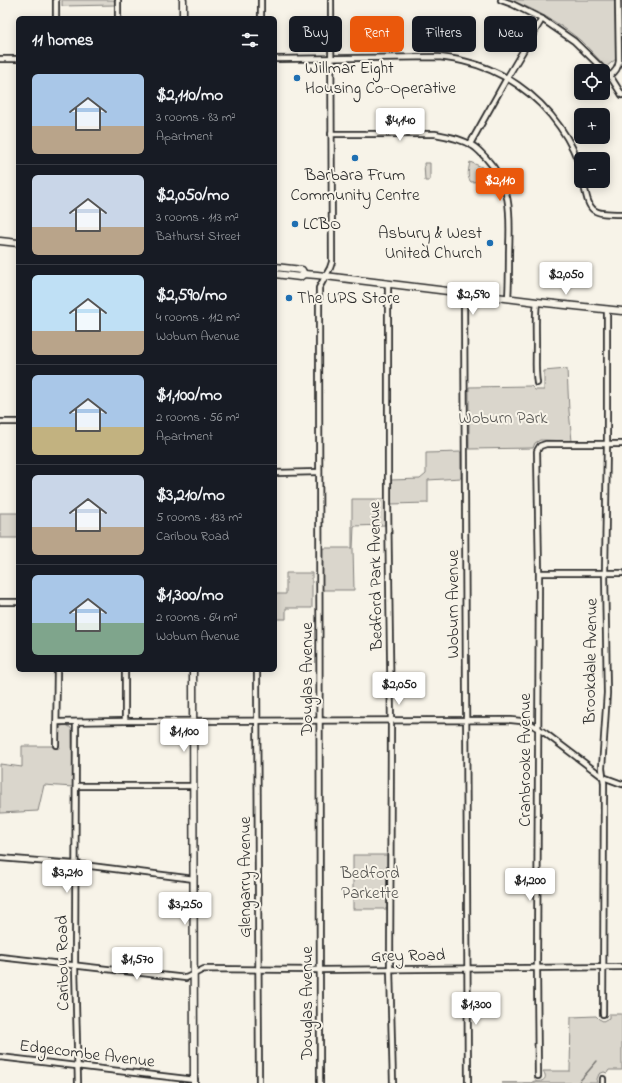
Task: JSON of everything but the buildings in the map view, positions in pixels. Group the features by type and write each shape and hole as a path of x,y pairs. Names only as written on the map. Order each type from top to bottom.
{"main road":[{"path":"183,0 183,16"},
{"path":"0,241 16,243"},
{"path":"277,267 302,270 304,274"},
{"path":"277,274 300,277 304,274 325,276 622,311"},
{"path":"193,672 194,1081"}],"street":[{"path":"56,0 56,16"},
{"path":"118,0 118,16"},
{"path":"261,0 261,16"},
{"name":"Douglas Avenue","path":"320,1083 318,288 330,268 332,261 331,0"},
{"path":"501,0 542,19 574,41 598,64"},
{"path":"618,0 619,61 618,68 610,76 622,95"},
{"path":"470,144 542,19"},
{"path":"277,59 439,57 463,61 484,67 507,78 532,95 550,113 565,134 574,152"},
{"path":"0,59 16,59"},
{"path":"331,134 435,134 465,142 478,150 498,173 508,200 510,222 508,298"},
{"path":"584,188 587,200 591,208 600,213 622,214"},
{"name":"Bedford Park Avenue","path":"388,284 388,494 391,720 390,969 393,1083"},
{"name":"Woburn Avenue","path":"464,292 468,1083"},
{"path":"537,302 537,383"},
{"name":"Brookdale Avenue","path":"603,1014 604,783 602,764 607,693 605,573 607,309"},
{"path":"0,422 16,422"},
{"name":"Cranbrooke Avenue","path":"538,1076 537,968 539,572 536,453 540,446 546,444 607,444"},
{"path":"607,444 622,444"},
{"path":"277,473 319,472"},
{"path":"539,572 622,573"},
{"path":"0,602 16,602"},
{"path":"56,745 57,672"},
{"path":"125,672 125,721"},
{"name":"Glengarry Avenue","path":"257,672 259,1083"},
{"path":"57,722 506,719 531,724 603,777 622,784"},
{"name":"Caribou Road","path":"76,722 77,786 75,966 78,1083"},
{"path":"77,786 193,786"},
{"path":"0,858 75,864 194,879"},
{"name":"Grey Road","path":"0,957 186,978 204,969 320,970 622,967"},
{"name":"Edgecombe Avenue","path":"0,1056 194,1081"}],"green space":[{"path":"62,0 114,0 115,5 62,6"},
{"path":"510,0 615,0 616,59 610,64 603,64 587,46 564,28 538,12"},
{"path":"470,162 482,167 481,173 485,173 485,181 471,182 469,180 468,175"},
{"path":"424,163 430,163 430,180 425,181"},
{"name":"Woburn Park","path":"567,369 572,441 540,440 535,443 533,448 469,449 469,387 531,386 535,390 544,390 544,371"},
{"name":"Woburn Park","path":"461,452 461,478 428,480 428,503 391,504 391,480 420,479 426,474 426,453"},
{"path":"352,499 385,499 385,525 354,526 354,590 322,590 322,548 352,548"},
{"path":"0,513 16,513 16,538 0,538"},
{"path":"286,573 312,573 312,608 286,608 286,619 277,619 277,594 286,594"},
{"path":"66,725 72,730 73,787 44,785 38,811 0,813 0,764 22,767 22,746 59,746 59,731 61,726"},
{"name":"Bedford Parkette","path":"353,855 387,855 387,909 353,909"},
{"path":"609,1014 622,1014 622,1070 609,1070 607,1073 604,1072 599,1074 597,1079 598,1083 531,1083 534,1081 544,1080 545,1074 543,1071 570,1071 571,1017 596,1016 603,1021 609,1018"}],"waterway":[{"path":"578,1083 597,1061"}],"place":[{"name":"Willmar Eight Housing Co-Operative","path":"297,78"},
{"name":"Barbara Frum Community Centre","path":"355,158"},
{"name":"LCBO","path":"295,224"},
{"name":"Asbury & West United Church","path":"490,243"},
{"name":"The UPS Store","path":"289,298"}]}
